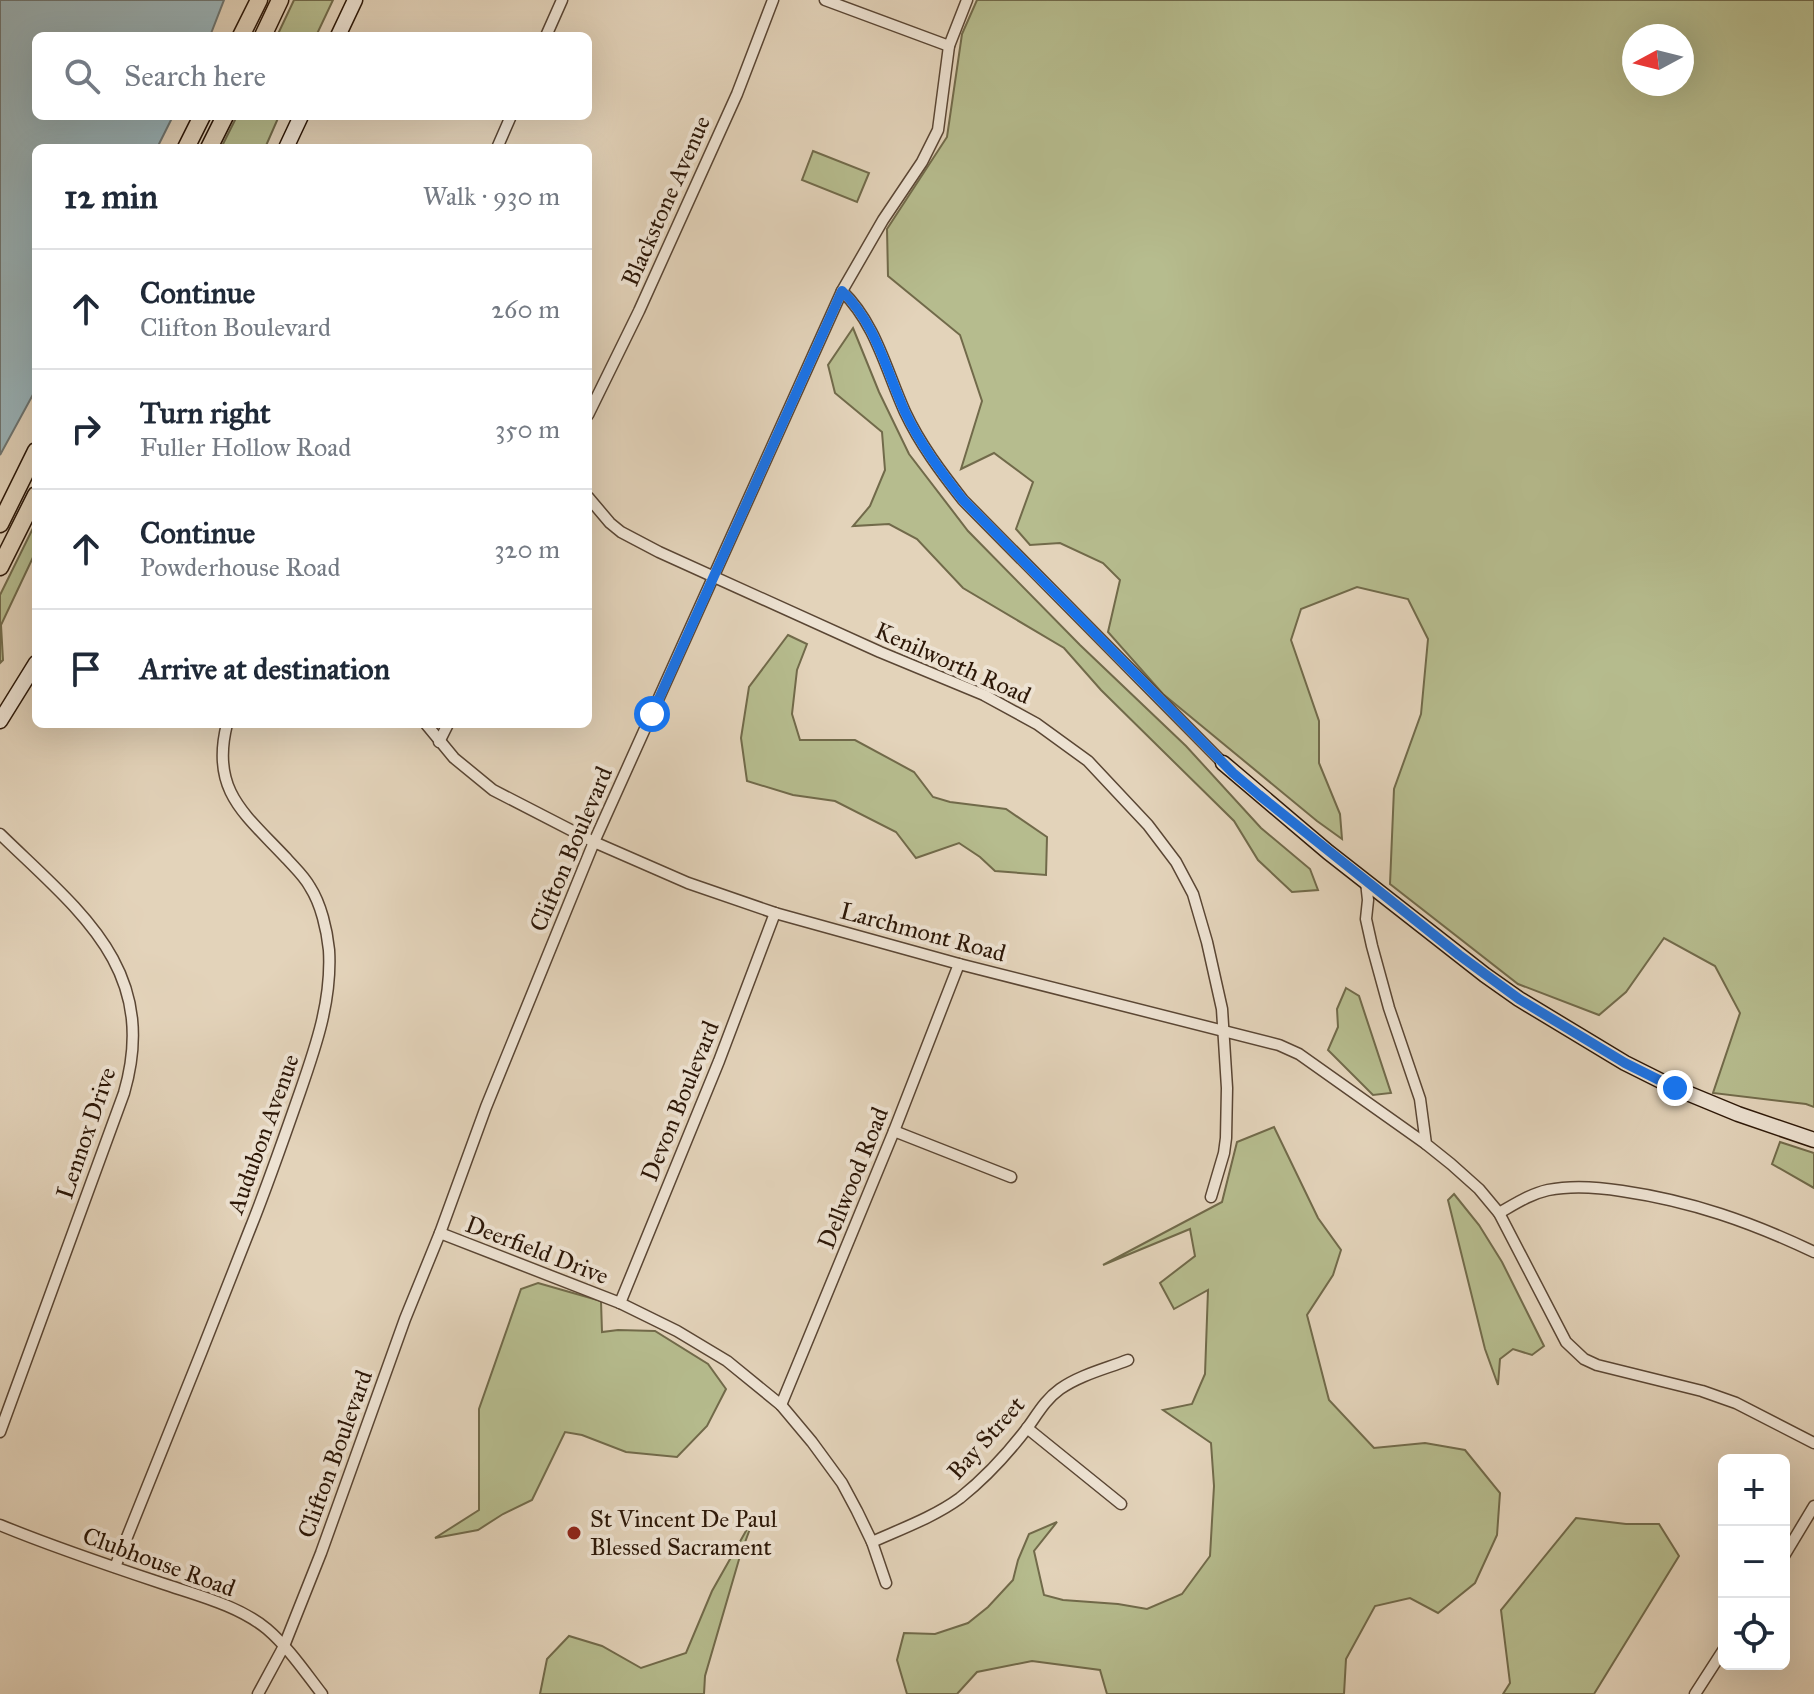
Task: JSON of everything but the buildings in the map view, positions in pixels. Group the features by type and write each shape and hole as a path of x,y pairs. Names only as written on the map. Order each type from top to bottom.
{"main road":[{"path":"243,32 259,0"},
{"path":"265,32 280,0"},
{"path":"188,144 200,120"},
{"path":"211,144 223,120"},
{"path":"0,524 32,459"},
{"path":"0,567 32,503"}],"street":[{"path":"340,32 355,0"},
{"path":"548,32 562,0"},
{"name":"Blackstone Avenue","path":"592,407 737,94 773,0"},
{"path":"825,0 949,46"},
{"name":"Clifton Boulevard","path":"258,1694 284,1646 321,1553 411,1301 594,842 842,291 883,220 922,162 938,130 949,46 967,0"},
{"path":"288,144 299,120"},
{"path":"499,144 509,120"},
{"path":"842,291 871,329 920,440 963,500 1223,763 1259,795 1476,969 1519,999 1625,1063 1707,1102 1814,1140"},
{"name":"Kenilworth Road","path":"592,502 621,532 659,552 880,652 984,695 1037,724 1088,761 1148,825 1176,862 1193,894 1222,1009 1227,1088 1226,1138 1211,1197"},
{"path":"0,721 32,669"},
{"name":"Audubon Avenue","path":"115,1567 278,1158 324,1018 329,950 317,900 302,876 233,797 226,783 221,754 226,728"},
{"name":"Larchmont Road","path":"429,728 454,758 493,790 594,842 688,883 775,913 959,964 1224,1030 1279,1045 1299,1054 1426,1144 1479,1189 1499,1213 1558,1330 1584,1359 1725,1399 1814,1443"},
{"path":"439,742 446,728"},
{"name":"Lennox Drive","path":"0,834 67,900 108,948 127,988 134,1027 133,1050 124,1093 0,1432"},
{"path":"1366,882 1366,919 1372,946 1420,1099 1426,1144"},
{"name":"Devon Boulevard","path":"620,1303 719,1061 775,913"},
{"name":"Dellwood Road","path":"781,1405 959,964"},
{"path":"894,1131 1011,1177"},
{"path":"1499,1213 1547,1190 1594,1187 1662,1197 1730,1216 1814,1252"},
{"name":"Deerfield Drive","path":"440,1233 620,1303 677,1331 727,1361 781,1405 842,1483 872,1542 886,1583"},
{"name":"Bay Street","path":"872,1542 939,1512 959,1498 977,1483 1059,1390 1084,1376 1128,1360"},
{"path":"1027,1428 1121,1504"},
{"path":"1790,1546 1814,1506"},
{"name":"Clubhouse Road","path":"0,1525 241,1613 265,1627 322,1694"},
{"path":"1695,1694 1718,1658"}],"green space":[{"path":"294,0 333,0 318,32 279,32"},
{"path":"977,0 1814,0 1814,1107 1713,1093 1740,1013 1715,966 1664,938 1626,992 1599,1015 1518,984 1390,884 1394,789 1421,714 1428,639 1408,599 1357,587 1301,609 1291,640 1319,721 1319,763 1340,814 1342,839 1163,694 1108,632 1120,580 1103,563 1060,543 1030,545 1016,529 1033,482 994,453 961,469 982,401 960,335 888,276 887,229 947,137 962,34"},
{"path":"235,120 277,120 267,144 223,144"},
{"path":"813,151 869,173 857,202 802,180"},
{"path":"853,328 909,454 968,531 1080,645 1186,746 1261,828 1310,869 1318,890 1292,892 1258,860 1234,821 1101,690 1064,648 963,588 917,539 889,524 853,526 870,506 885,470 882,432 835,393 828,365"},
{"path":"32,530 32,559 1,625 3,660 0,663 0,595"},
{"path":"788,635 807,644 797,670 792,714 800,740 855,740 914,772 933,797 1006,809 1047,837 1046,875 995,871 959,843 916,858 896,832 835,801 793,795 747,781 741,738 749,687"},
{"path":"1346,988 1359,996 1391,1093 1373,1095 1328,1050 1338,1027 1337,1009"},
{"path":"1274,1127 1318,1218 1341,1250 1333,1275 1307,1315 1329,1400 1374,1448 1425,1443 1465,1450 1500,1493 1497,1535 1475,1583 1438,1613 1410,1598 1375,1606 1346,1659 1344,1694 1107,1694 1100,1670 1032,1661 977,1672 957,1694 907,1694 897,1660 904,1633 935,1634 968,1623 1013,1580 1029,1534 1057,1522 1034,1551 1044,1595 1063,1600 1147,1609 1182,1594 1210,1556 1214,1486 1211,1443 1163,1410 1192,1404 1205,1374 1208,1290 1174,1309 1160,1283 1195,1256 1190,1229 1103,1265 1222,1202 1237,1142"},
{"path":"1780,1142 1814,1153 1814,1188 1772,1164"},
{"path":"1454,1194 1479,1225 1502,1262 1544,1346 1532,1355 1513,1349 1500,1359 1498,1385 1485,1349 1448,1200"},
{"path":"538,1283 601,1301 602,1332 655,1331 708,1364 726,1389 707,1426 677,1457 626,1452 582,1435 565,1432 532,1500 478,1530 435,1538 479,1510 479,1409 521,1289"},
{"path":"755,1515 705,1676 704,1694 540,1694 547,1659 569,1636 602,1646 641,1668 686,1653 712,1591"},
{"path":"1576,1518 1659,1524 1679,1556 1594,1694 1503,1694 1510,1683 1501,1610"}],"water":[{"path":"0,0 224,0 212,32 32,32 32,120 171,120 159,144 32,144 32,396 0,455"}],"place":[{"name":"St Vincent De Paul Blessed Sacrament","path":"574,1533"}],"route":[{"path":"652,714 842,291 871,329 920,440 963,500 1233,773 1485,975 1625,1063 1675,1088"}]}
